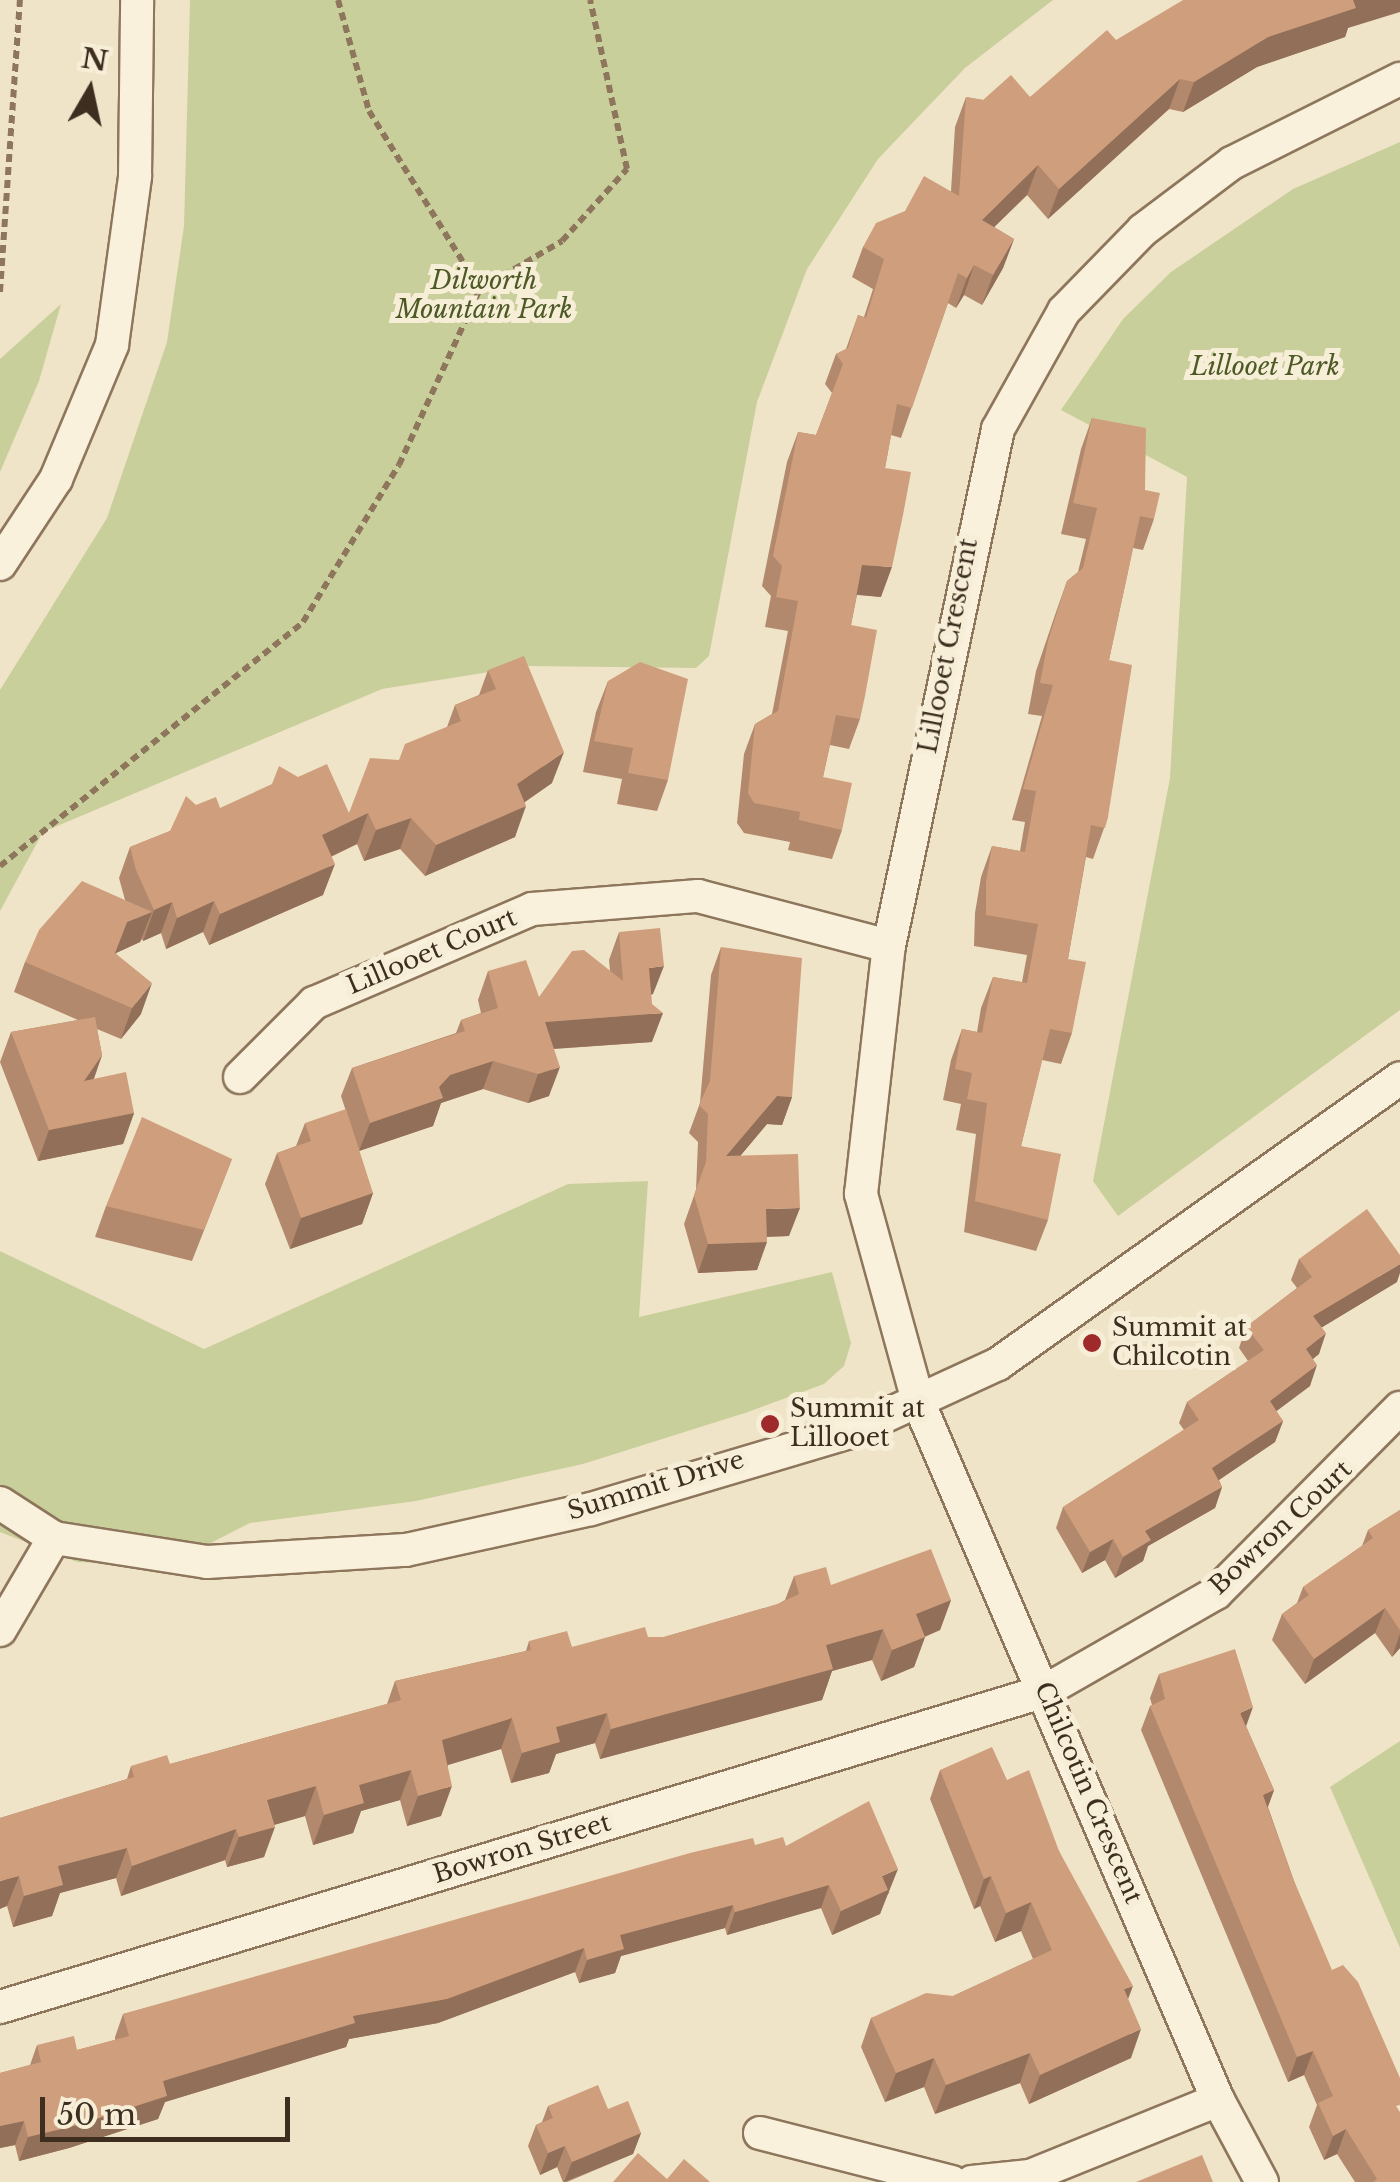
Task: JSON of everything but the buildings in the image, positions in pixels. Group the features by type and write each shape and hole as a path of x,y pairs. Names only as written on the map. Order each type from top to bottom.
{"street":[{"path":"0,564 56,480 112,345 134,176 138,0"},
{"name":"Lillooet Crescent","path":"918,1401 862,1194 889,946 998,429 1064,311 1143,230 1232,162 1400,79"},
{"name":"Lillooet Court","path":"240,1077 314,1003 532,909 698,896 889,946"},
{"name":"Summit Drive","path":"0,1503 54,1538 207,1562 406,1550 591,1509 850,1432 998,1364 1400,1078"},
{"name":"Chilcotin Crescent","path":"918,1401 1218,2100 1262,2182"},
{"name":"Bowron Court","path":"1044,1691 1216,1593 1400,1408"},
{"path":"0,1630 54,1538"},
{"name":"Bowron Street","path":"0,2007 1044,1691"},
{"path":"972,2182 1030,2176 1218,2100"},
{"path":"760,2133 952,2182"}],"path":[{"path":"0,292 20,0"},
{"path":"338,0 369,111 480,288"},
{"path":"0,866 303,622 399,465 480,288 562,241 628,169 590,0"}],"green space":[{"name":"Dilworth Mountain Park","path":"190,0 1053,0 965,68 878,159 807,269 757,402 709,656 696,668 528,666 382,689 43,832 0,911 0,690 107,518 167,342 184,226"},
{"name":"Lillooet Park","path":"1400,142 1400,1010 1118,1216 1093,1181 1170,778 1187,477 1061,410 1123,319 1171,272 1293,189"},
{"path":"61,304 39,381 0,472 0,359"},
{"path":"648,1181 639,1317 832,1272 851,1343 844,1366 824,1384 583,1464 416,1501 250,1523 193,1552 135,1564 77,1562 0,1532 0,1251 204,1349 568,1184"},
{"path":"1400,1741 1400,1948 1330,1787"}],"place":[{"name":"Summit at Chilcotin","path":"1092,1343"},
{"name":"Summit at Lillooet","path":"770,1424"}]}
